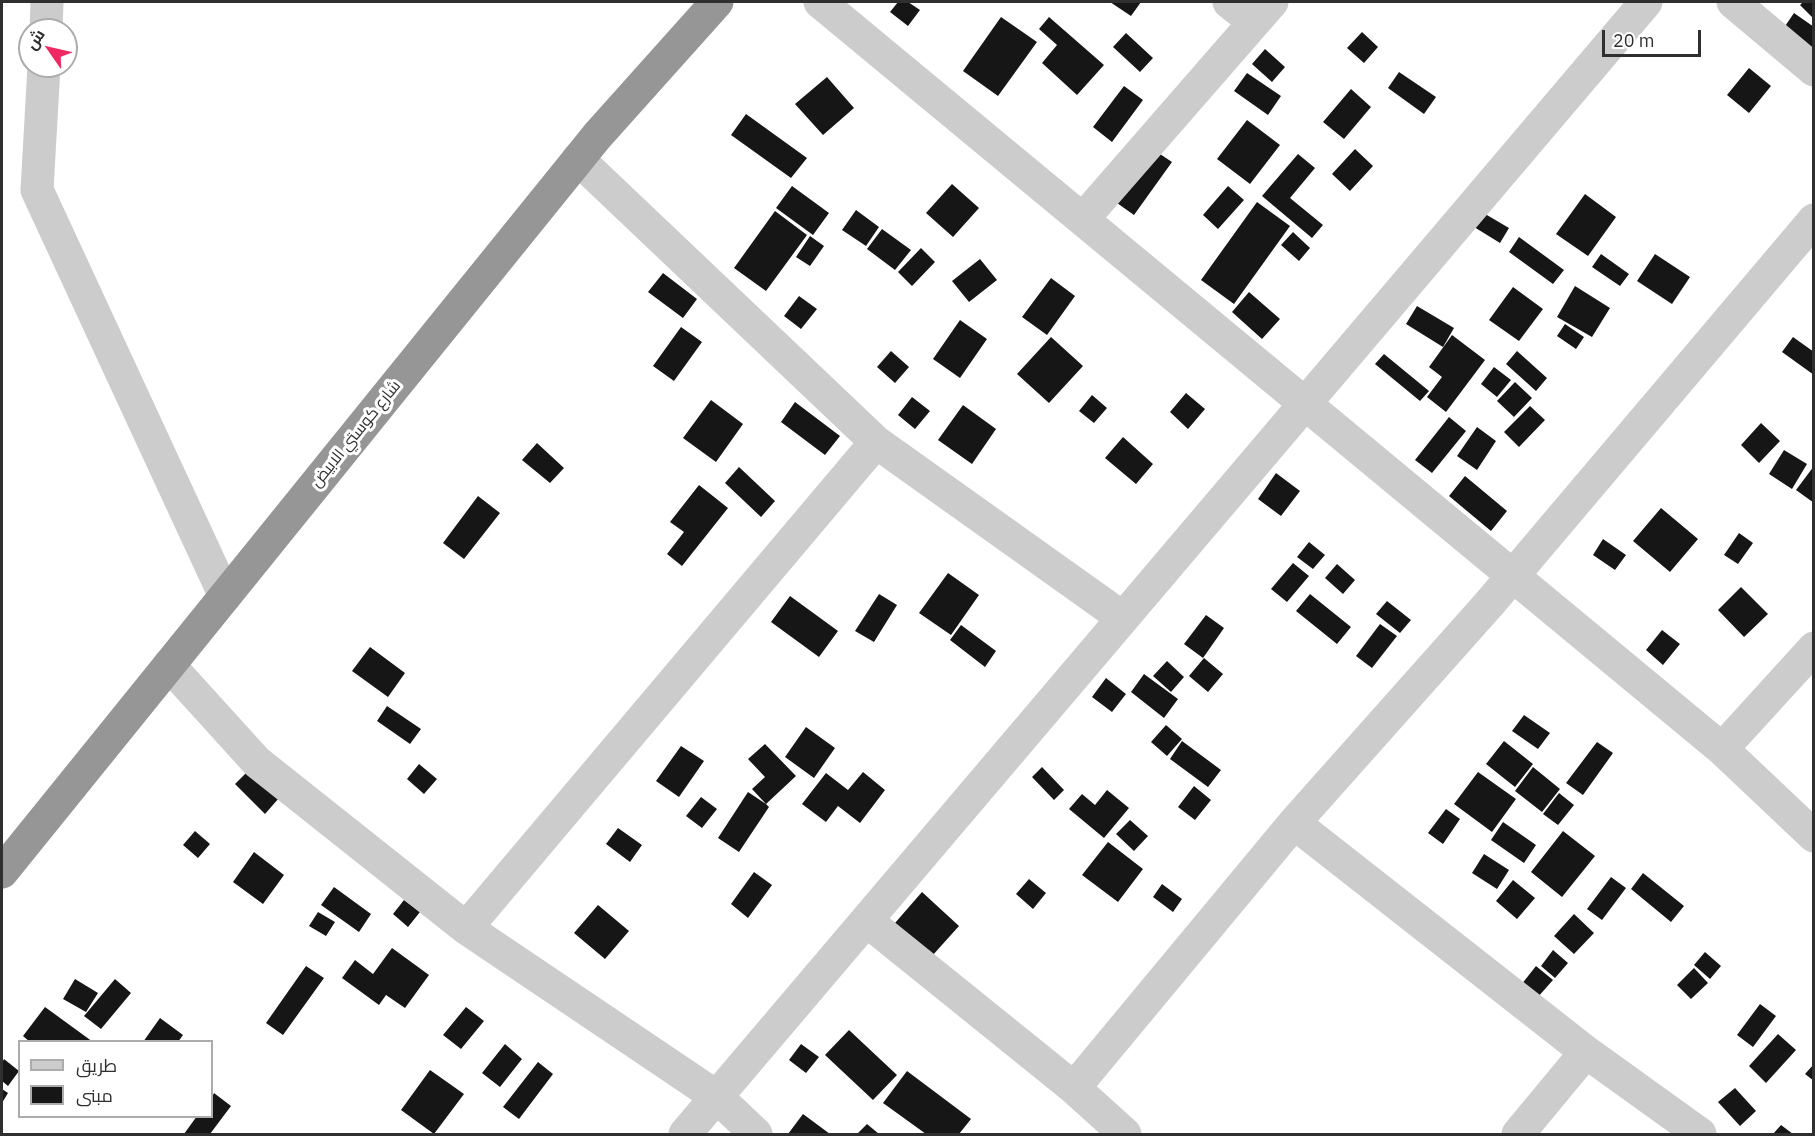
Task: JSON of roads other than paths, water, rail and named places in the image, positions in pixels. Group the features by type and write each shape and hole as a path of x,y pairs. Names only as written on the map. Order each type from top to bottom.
{"highway":[{"name":"شارع كوستي الابيض","path":"2,872 578,159 717,2"}],"street":[{"path":"820,2 1722,749 1814,836"},
{"path":"1083,219 1263,12 1229,2"},
{"path":"685,1134 1646,2"},
{"path":"1733,2 1814,70"},
{"path":"43,78 37,190 225,596"},
{"path":"578,159 876,442 1123,618"},
{"path":"1074,1088 1294,823 1513,576 1814,220"},
{"path":"466,928 876,442"},
{"path":"1722,749 1814,648"},
{"path":"169,665 257,762 466,928 717,1097 756,1134"},
{"path":"1294,823 1586,1052 1701,1134"},
{"path":"867,921 1074,1088 1125,1134"},
{"path":"1518,1134 1586,1052"}]}
